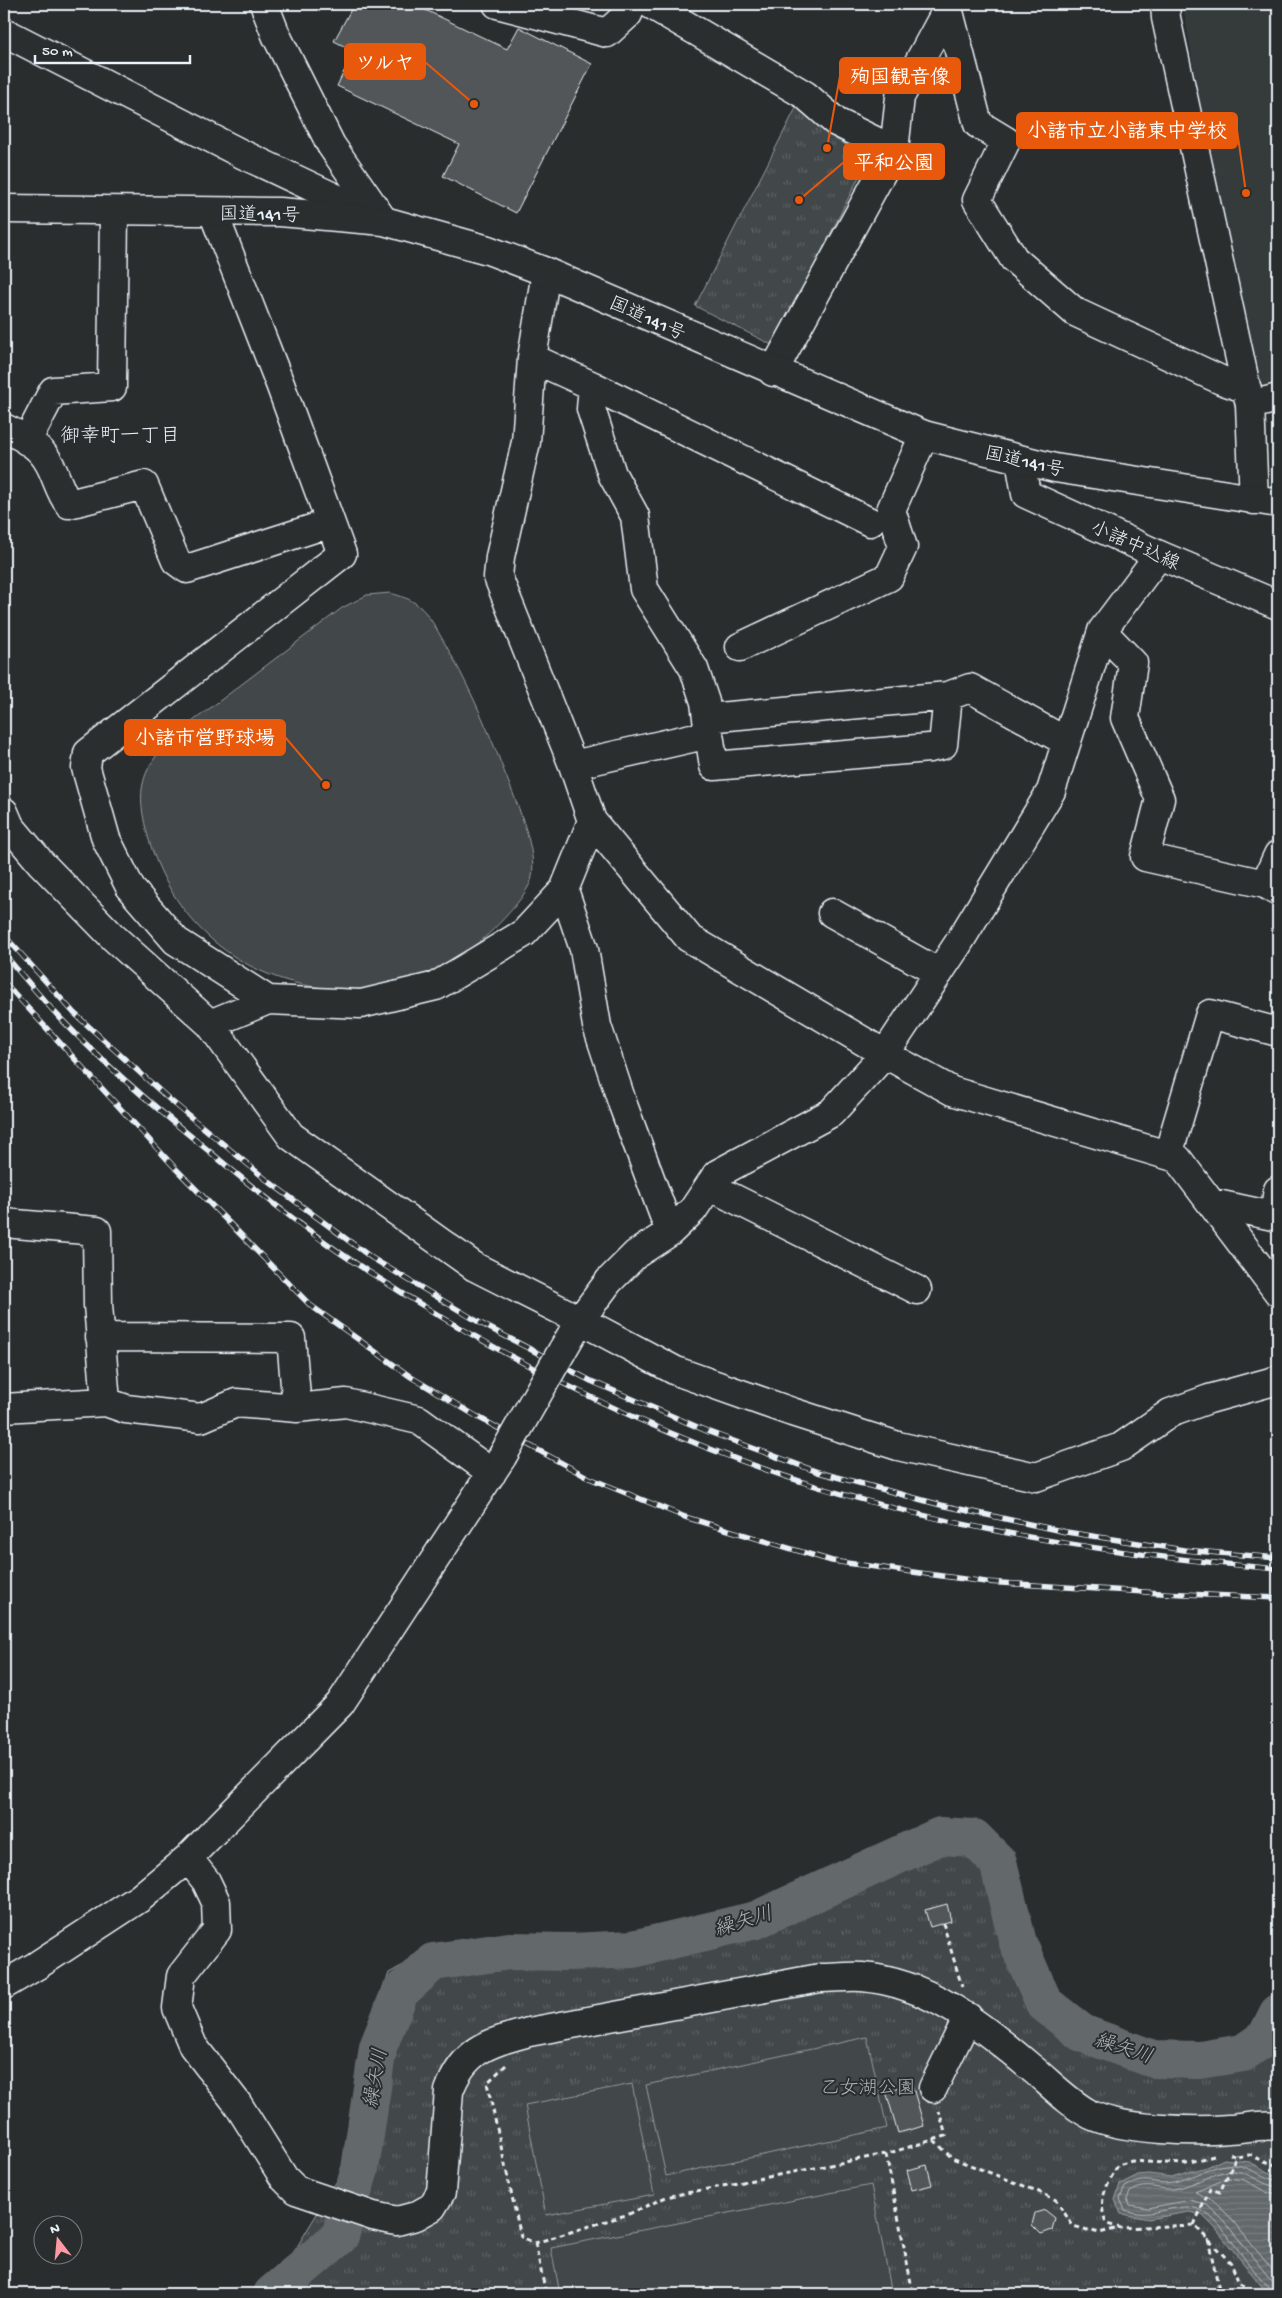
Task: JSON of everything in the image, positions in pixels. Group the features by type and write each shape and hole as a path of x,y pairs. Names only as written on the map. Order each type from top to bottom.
{"main road":[{"path":"264,4 276,36 331,145 384,221"},
{"path":"498,4 607,33 628,14 632,4"},
{"path":"650,4 805,95 836,122 894,150"},
{"path":"1165,4 1166,18 1249,397 1266,501"},
{"path":"773,372 894,150 900,97 948,6"},
{"path":"948,6 978,124 1006,141 977,200 1014,259 1075,312 1221,380 1249,397 1278,398"},
{"path":"4,32 242,154 384,221"},
{"name":"国道141号","path":"4,209 280,212 384,221 488,250 546,272 773,372 924,435 1055,468 1266,501"},
{"path":"114,211 112,387 53,391 15,435 31,442 46,458 61,494 69,504 144,485 176,562 187,569 330,523"},
{"path":"213,212 280,384 342,554 88,752 86,768 106,839 131,889 176,941 268,1000"},
{"path":"546,272 532,358 526,442 500,557 498,577 573,765 592,820 689,938 885,1054 952,1092 1177,1158 1278,1292"},
{"path":"532,358 870,522"},
{"path":"593,386 590,408 612,474 635,516 644,589 694,669 705,702 714,766 930,748 943,745 948,696"},
{"path":"740,647 889,578 903,546 891,510 924,435"},
{"name":"小諸中込線","path":"1020,460 1026,494 1159,555 1278,605"},
{"path":"4,1985 140,1898 188,1858 340,1704 497,1465 580,1320 609,1281 630,1260 670,1232 693,1210 717,1174 831,1113 885,1054 939,973 1051,791 1065,741 1102,632 1159,555"},
{"path":"1102,632 1133,663 1125,718 1160,798 1145,857 1271,887 1278,855"},
{"path":"573,765 708,726 948,696 970,688 1065,741"},
{"path":"4,812 10,826 41,863 113,936 210,1024 291,1136 475,1267 676,1371 792,1412 898,1446 1036,1477 1121,1447 1170,1414 1209,1399 1278,1380"},
{"path":"210,1024 268,1000 361,1004 436,986 524,933 564,890 592,820"},
{"path":"564,890 584,949 597,1026 623,1105 670,1232"},
{"path":"832,913 939,973"},
{"path":"1168,1155 1210,1014 1278,1032"},
{"path":"709,1186 917,1290"},
{"path":"1212,1203 1277,1208"},
{"path":"4,1223 97,1231 98,1305 106,1402"},
{"path":"100,1338 290,1338 297,1408"},
{"path":"4,1408 106,1402 126,1409 201,1418 236,1403 297,1408 346,1404 419,1420 497,1465"},
{"path":"188,1858 206,1881 216,1902 217,1930 181,1976 177,2008 193,2046 238,2103 284,2178 296,2190 315,2198 373,2216 397,2221 416,2216 432,2207 441,2192 449,2092 454,2076 469,2058 489,2043 529,2032 820,1978 861,1977 893,1982 933,1998 964,2015 1068,2099 1092,2115 1121,2123 1182,2131 1230,2129 1264,2124 1278,2126"},
{"path":"933,2088 964,2015"}],"path":[{"path":"943,1923 965,1997 964,2015"},
{"path":"507,2064 487,2083 521,2237 535,2243 629,2214 666,2197 886,2154 946,2136 933,2088"},
{"path":"934,2140 952,2158 1056,2200 1073,2226 1099,2232 1121,2228 1194,2225 1232,2263 1239,2283 1252,2294"},
{"path":"1228,2153 1236,2156 1249,2155 1278,2166"},
{"path":"886,2154 913,2293"},
{"path":"1121,2228 1107,2224 1101,2213 1104,2189 1118,2165 1132,2161 1182,2164 1220,2154"},
{"path":"1194,2225 1210,2189 1220,2192 1236,2160"},
{"path":"1207,2237 1217,2273 1220,2294"},
{"path":"535,2243 546,2294"},
{"path":"1180,2294 1184,2287 1189,2294"}],"shaded area":[{"path":"1183,4 1278,4 1278,382 1247,389"}],"green space":[{"path":"797,106 835,139 869,157 774,346 695,306"},
{"path":"390,593 413,602 427,615 467,685 493,743 522,817 531,850 532,877 517,904 482,940 446,966 430,974 413,980 370,988 328,989 288,981 251,966 218,944 189,916 166,881 149,840 142,807 144,780 156,756 180,731 342,608 367,595"},
{"name":"乙女湖公園","path":"972,1821 993,1841 1016,1873 1037,1946 1057,1998 1123,2034 1188,2049 1242,2039 1278,1995 1278,2294 252,2294 286,2265 344,2169 366,2037 389,1973 436,1946 644,1933 790,1893 925,1827"},
{"path":"867,2037 887,2128 666,2176 646,2085"},
{"path":"632,2084 654,2195 546,2215 525,2105"},
{"path":"871,2185 892,2294 560,2294 551,2248"}],"water":[{"path":"1224,2159 1250,2162 1278,2177 1278,2294 1268,2294 1215,2228 1202,2215 1189,2212 1149,2219 1121,2214 1115,2200 1120,2184 1138,2175 1149,2174 1171,2177 1207,2167"}],"building":[{"path":"354,4 413,4 507,49 519,27 592,64 516,213 443,176 459,144 337,86 354,51 334,41"},
{"path":"947,1904 951,1921 930,1927 925,1910"},
{"path":"912,2084 924,2126 898,2133 886,2091"},
{"path":"927,2165 932,2185 912,2190 907,2170"},
{"path":"1045,2210 1055,2218 1052,2230 1041,2234 1032,2225 1035,2213"}],"waterway":[{"name":"繰矢川","path":"272,2294 340,2236 360,2169 378,2047 400,1992 433,1962 509,1951 571,1952 633,1949 756,1920 940,1836 974,1838 998,1862 1018,1943 1044,2003 1082,2033 1153,2059 1199,2060 1243,2053 1266,2037 1278,2013"}],"railway":[{"path":"4,935 74,1013 170,1100 268,1181 372,1258 482,1324 591,1381 709,1432 818,1472 941,1505 1066,1532 1184,1550 1278,1558"},
{"path":"4,954 62,1020 133,1088 247,1182 325,1243 418,1303 526,1364 582,1392 638,1419 696,1443 812,1485 869,1502 984,1529 1101,1549 1278,1569"},
{"path":"4,982 177,1170 310,1305 411,1377 476,1416 589,1478 685,1517 832,1561 986,1582 1278,1598"}],"place":[{"name":"ツルヤ","path":"474,104"},
{"name":"殉国観音像","path":"827,148"},
{"name":"小諸市立小諸東中学校","path":"1246,193"},
{"name":"平和公園","path":"799,200"},
{"name":"小諸市営野球場","path":"326,785"}],"district":[{"name":"御幸町一丁目","path":"120,434"}]}
